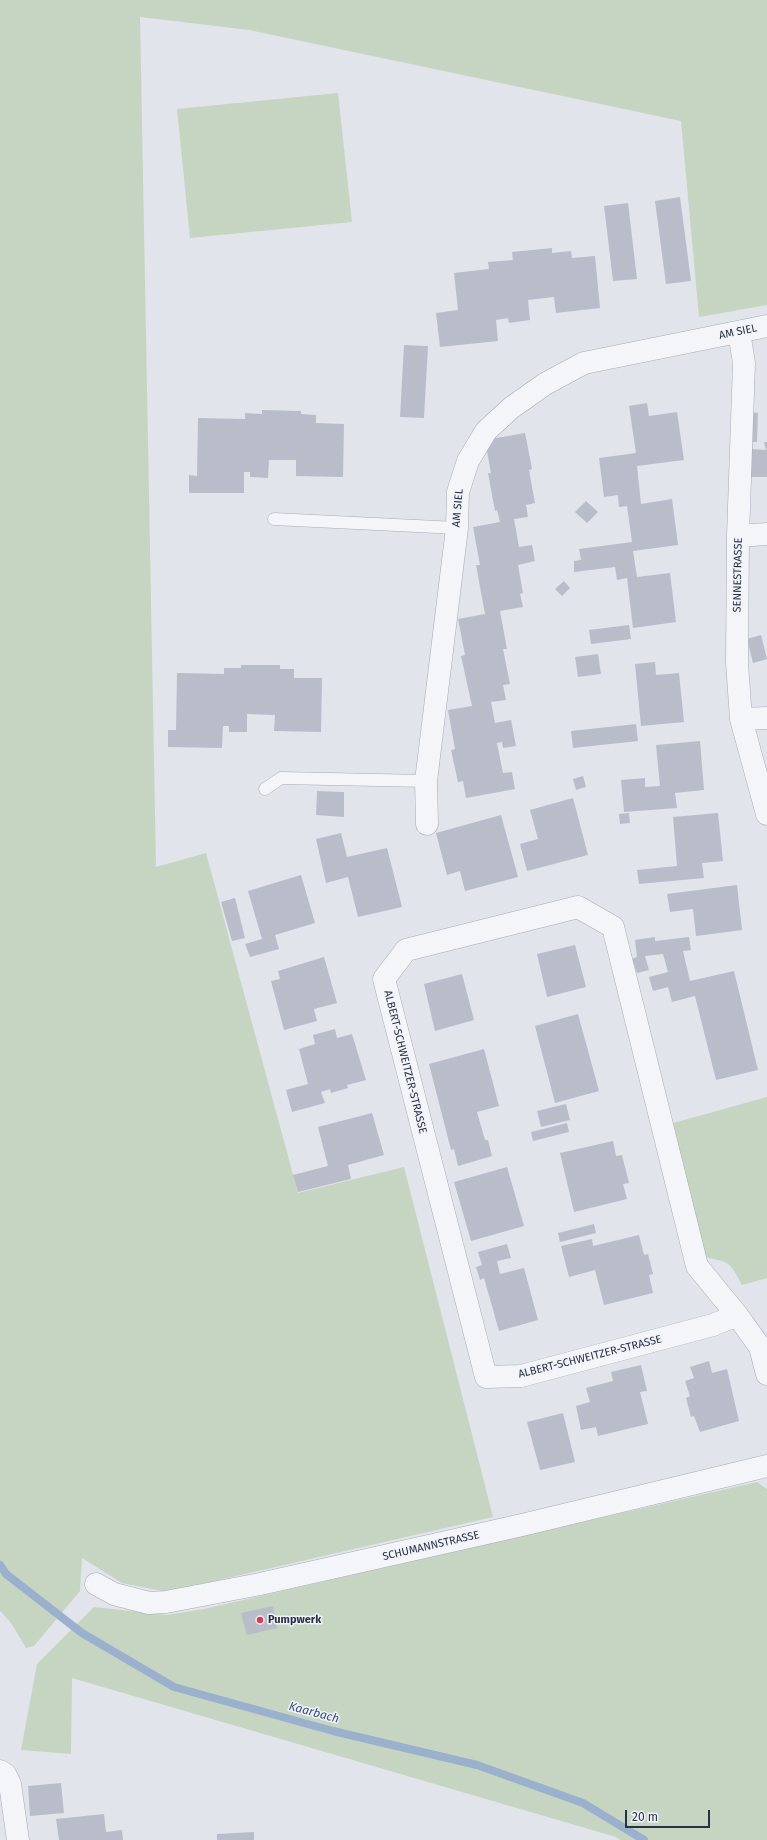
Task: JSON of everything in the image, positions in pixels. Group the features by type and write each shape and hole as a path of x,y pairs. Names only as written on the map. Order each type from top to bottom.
{"street":[{"name":"AM SIEL","path":"426,824 426,782 457,528 458,492 468,461 486,431 511,408 545,384 584,363 767,326"},
{"name":"SENNESTRASSE","path":"739,332 744,363 738,536 737,663 741,719 767,814"},
{"path":"738,536 767,534"},
{"path":"741,719 767,718"},
{"name":"ALBERT-SCHWEITZER-STRASSE","path":"736,1315 713,1325 522,1376 486,1377 384,979 406,950 578,907 613,927 697,1266 736,1315 760,1347 767,1374"},
{"name":"SCHUMANNSTRASSE","path":"96,1584 114,1594 143,1602 166,1602 260,1584 514,1527 767,1466"},
{"path":"3,1772 10,1784 18,1840"}],"lane":[{"path":"274,519 457,528"},
{"path":"265,789 281,778 426,782"}],"green space":[{"path":"0,0 767,0 767,305 699,317 681,121 249,30 140,17 156,867 206,853 298,1193 404,1167 493,1517 167,1592 122,1583 82,1558 80,1591 34,1646 26,1648 11,1623 0,1611"},
{"path":"338,93 352,222 190,238 177,109"},
{"path":"767,1097 767,1278 742,1285 737,1275 728,1264 696,1253 659,1127"},
{"path":"757,1482 767,1489 767,1840 620,1840 616,1837 72,1678 71,1754 21,1750 37,1664 94,1607 167,1615 204,1609"}],"building":[{"path":"680,197 691,281 666,284 655,201"},
{"path":"628,203 637,279 613,281 604,206"},
{"path":"552,248 552,253 571,251 572,258 595,256 600,308 556,313 554,297 528,300 530,320 509,323 508,318 496,320 498,341 440,347 436,313 458,310 454,273 489,269 488,262 513,260 512,252"},
{"path":"404,345 428,346 424,418 400,417"},
{"path":"647,403 649,416 677,412 684,460 637,466 641,504 672,499 678,545 633,551 637,577 670,573 676,622 633,628 627,578 617,580 615,567 574,572 574,561 581,560 579,549 632,542 627,506 619,507 618,495 604,497 599,458 636,453 629,406"},
{"path":"262,410 301,411 301,414 316,415 316,423 344,424 343,477 296,476 296,460 269,460 268,478 250,477 250,472 244,472 244,493 189,493 189,475 197,476 198,418 245,419 245,413 262,414"},
{"path":"751,412 758,413 757,442 744,442"},
{"path":"525,433 532,469 529,470 535,503 526,505 528,517 514,519 519,547 532,545 535,561 518,565 523,593 520,594 523,607 500,611 507,649 503,649 510,684 503,685 506,700 491,702 495,723 511,720 516,746 503,748 502,742 497,743 503,773 512,772 515,789 466,798 463,781 458,782 451,750 455,749 448,710 472,706 461,656 465,655 458,619 485,614 476,565 480,565 473,527 500,522 497,510 495,511 488,473 491,473 485,440"},
{"path":"764,442 767,442 767,477 750,477 751,449 766,450"},
{"path":"586,501 598,512 587,523 575,512"},
{"path":"564,581 570,588 562,596 555,589"},
{"path":"629,625 631,639 591,644 589,630"},
{"path":"761,635 767,659 753,663 747,639"},
{"path":"598,654 601,674 578,677 575,657"},
{"path":"655,662 656,675 679,673 684,722 641,726 635,664"},
{"path":"241,665 280,665 280,669 294,669 294,678 322,678 321,732 274,731 275,715 247,714 247,732 229,732 229,726 223,726 222,748 168,747 168,730 176,730 177,673 224,674 224,668 241,668"},
{"path":"636,724 638,741 573,748 571,731"},
{"path":"700,741 704,790 675,793 677,808 624,812 621,780 645,778 645,787 660,786 656,745"},
{"path":"583,776 586,787 576,790 573,779"},
{"path":"317,791 344,792 344,817 316,815"},
{"path":"573,798 588,855 527,871 520,844 538,839 530,810"},
{"path":"629,813 630,823 620,824 619,814"},
{"path":"718,813 723,861 702,863 704,878 639,884 637,870 677,866 673,817"},
{"path":"501,815 518,877 465,891 460,871 447,875 436,833"},
{"path":"341,833 347,857 387,848 402,907 358,917 348,877 326,883 316,839"},
{"path":"301,875 315,923 275,935 279,949 250,957 245,944 262,939 248,891"},
{"path":"737,885 742,930 696,936 693,909 670,912 667,894"},
{"path":"235,898 245,938 232,941 221,902"},
{"path":"655,937 655,941 689,937 691,950 683,951 690,981 734,971 758,1070 716,1080 695,996 672,1002 668,987 653,991 649,977 668,972 663,954 645,956 649,970 637,973 632,959 637,957 635,940"},
{"path":"575,945 586,987 547,997 537,954"},
{"path":"324,957 337,1003 314,1009 317,1021 284,1030 271,981 280,979 278,971"},
{"path":"462,974 474,1020 435,1031 424,984"},
{"path":"578,1014 599,1091 555,1103 535,1026"},
{"path":"335,1029 337,1038 352,1034 366,1080 347,1085 348,1088 331,1093 330,1089 321,1092 325,1103 292,1112 286,1090 308,1084 299,1049 315,1044 313,1035"},
{"path":"484,1049 499,1106 477,1112 485,1140 488,1140 492,1156 458,1166 454,1149 451,1150 429,1064"},
{"path":"566,1104 570,1120 541,1127 537,1111"},
{"path":"372,1113 384,1155 348,1165 351,1179 298,1192 293,1175 328,1166 318,1127"},
{"path":"567,1123 569,1132 533,1141 531,1132"},
{"path":"613,1141 616,1156 622,1155 629,1183 623,1184 627,1199 574,1212 560,1153"},
{"path":"507,1167 524,1226 471,1241 454,1182"},
{"path":"594,1224 596,1233 560,1242 558,1233"},
{"path":"639,1235 644,1255 648,1254 653,1274 649,1275 653,1293 604,1305 595,1270 569,1277 561,1246 592,1239 593,1246"},
{"path":"507,1244 511,1258 497,1261 500,1274 524,1268 538,1320 499,1331 484,1278 480,1280 476,1267 482,1265 478,1252"},
{"path":"709,1361 712,1373 727,1369 739,1421 700,1432 694,1416 691,1417 686,1398 690,1396 685,1381 694,1378 690,1367"},
{"path":"641,1365 647,1391 640,1392 648,1424 598,1436 596,1427 581,1430 576,1406 590,1402 586,1388 613,1381 611,1372"},
{"path":"563,1413 575,1462 540,1470 527,1422"},
{"name":"Pumpwerk","path":"273,1606 277,1628 247,1635 241,1613"},
{"path":"61,1783 64,1813 30,1816 28,1786"},
{"path":"104,1814 106,1832 122,1830 123,1840 59,1840 56,1819"},
{"path":"254,1832 254,1840 217,1840 217,1834"}],"waterway":[{"name":"Kaarbach","path":"0,1565 6,1574 82,1633 174,1687 333,1731 477,1765 583,1803 644,1840"}],"place":[{"name":"Pumpwerk","path":"260,1620"}]}
